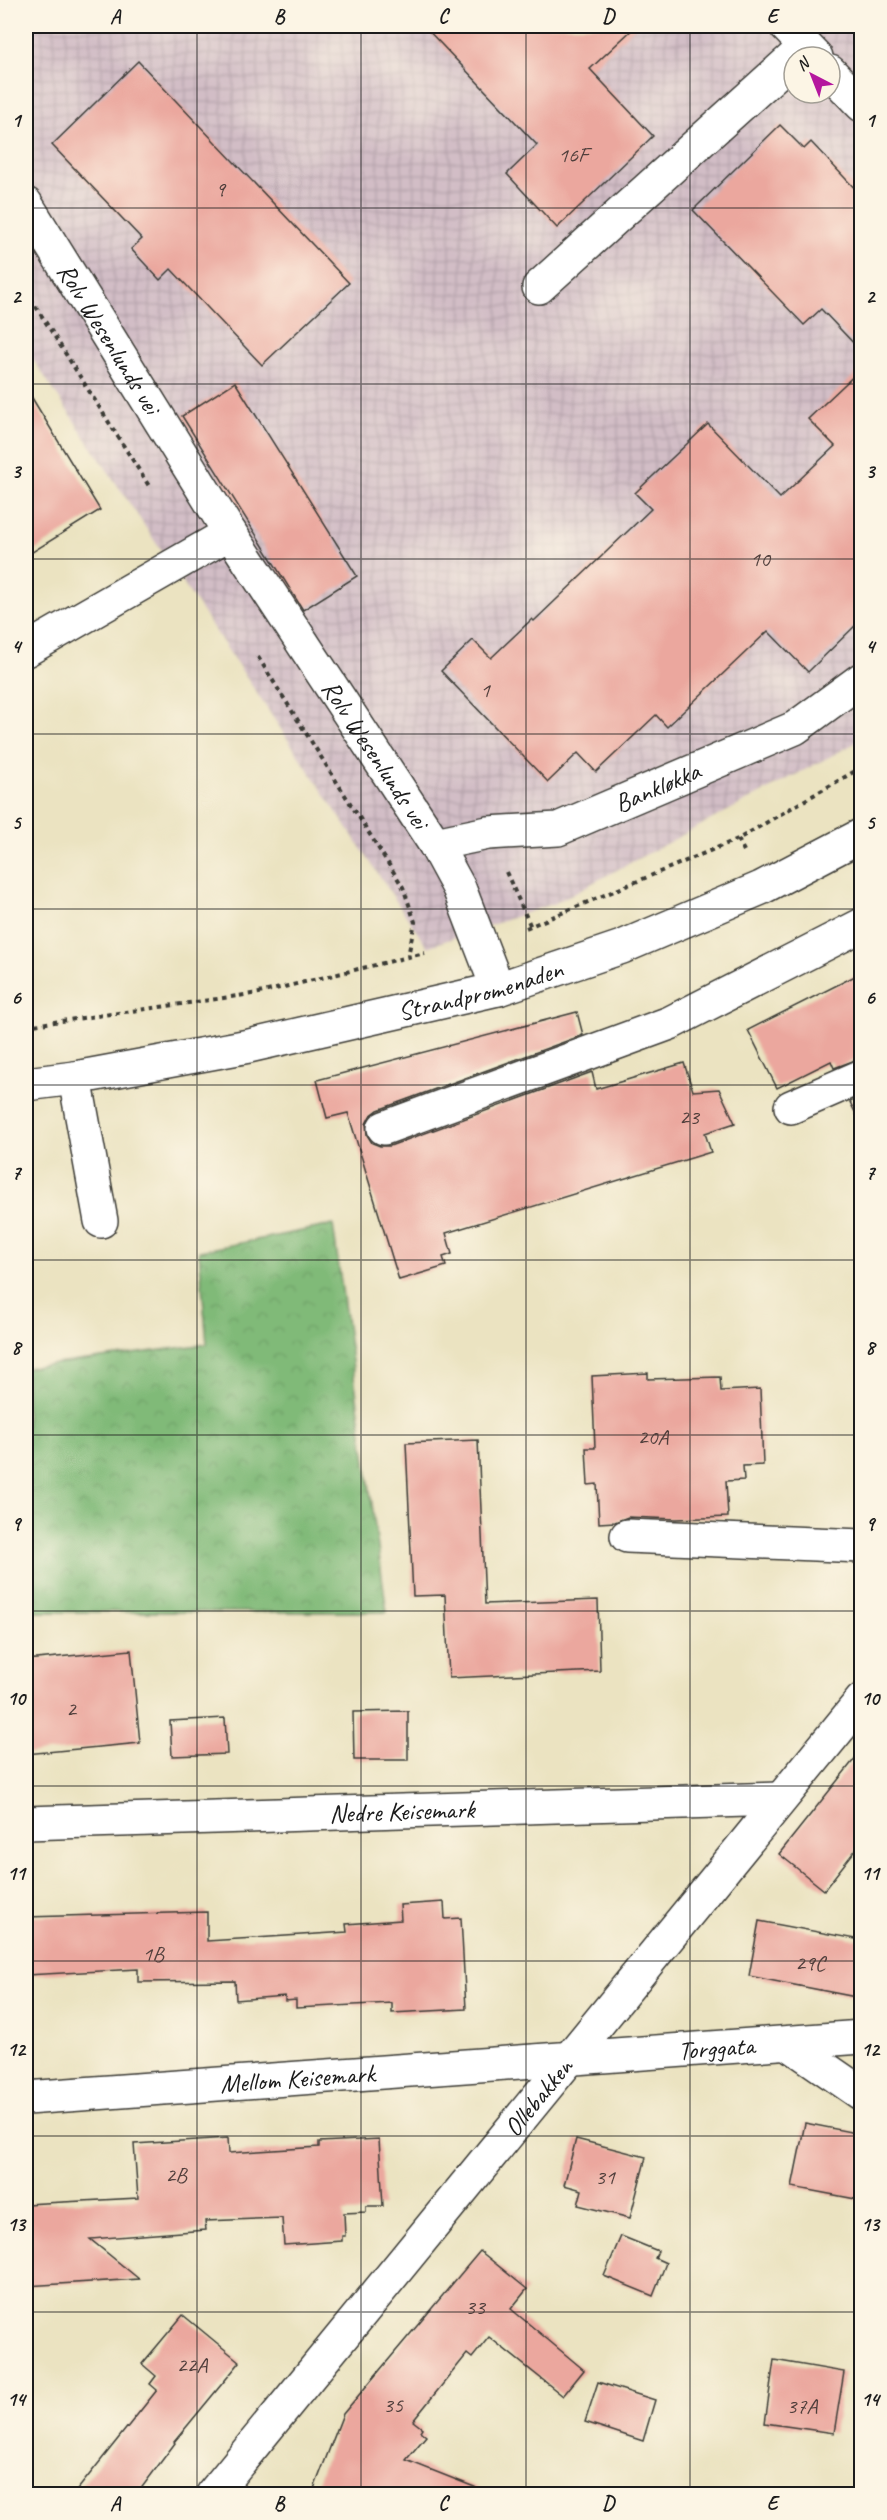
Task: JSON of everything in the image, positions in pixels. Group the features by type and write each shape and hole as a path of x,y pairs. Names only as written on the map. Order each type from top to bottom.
{"street":[{"path":"539,287 782,65"},
{"path":"842,85 861,105"},
{"name":"Rolv Wesenlunds vei","path":"26,204 231,533 435,844 459,888 498,989"},
{"path":"26,651 231,533"},
{"name":"Bankløkka","path":"435,844 488,833 558,830 795,728 861,679"},
{"name":"Strandpromenaden","path":"26,1084 75,1078 249,1046 498,989 622,947 762,888 861,835"},
{"path":"384,1128 670,1023 861,925"},
{"path":"791,1107 861,1076"},
{"path":"75,1078 101,1221"},
{"path":"627,1536 861,1546"},
{"name":"Ollebakken","path":"213,2494 861,1700"},
{"name":"Nedre Keisemark","path":"26,1823 779,1799"},
{"name":"Torggata","path":"568,2059 861,2037"},
{"path":"788,2043 861,2094"},
{"name":"Mellom Keisemark","path":"26,2098 568,2059"}],"path":[{"path":"26,291 150,488"},
{"path":"257,655 403,887 415,922 408,956"},
{"path":"525,928 738,839 861,767"},
{"path":"488,833 531,927"},
{"path":"26,1026 259,993 425,953"}],"shaded area":[{"path":"27,26 861,26 861,740 555,903 427,947 26,349"}],"green space":[{"path":"333,1225 387,1612 26,1612 26,1368 207,1344 199,1251"}],"building":[{"path":"424,26 636,26 590,69 653,136 557,228 507,174 537,145"},
{"path":"138,61 349,283 262,365 171,269 160,280 131,249 142,239 52,145"},
{"path":"780,125 804,149 811,142 861,195 861,351 821,309 804,325 693,210"},
{"path":"861,369 861,620 808,672 768,631 667,727 656,715 596,772 578,753 548,782 441,671 473,640 491,658 532,619 534,621 651,509 635,493 708,424 780,498 835,446 808,419"},
{"path":"235,382 357,576 303,610 182,416"},
{"path":"26,388 100,510 26,556"},
{"path":"861,973 861,1058 834,1068 831,1061 777,1088 748,1030"},
{"path":"577,1012 583,1035 378,1110 370,1116 366,1124 367,1135 372,1143 390,1146 592,1072 596,1089 684,1063 693,1091 719,1089 735,1123 705,1133 711,1152 446,1233 452,1254 443,1257 446,1266 399,1280 348,1113 327,1118 317,1080"},
{"path":"861,1097 861,1124 850,1102"},
{"path":"648,1373 648,1379 720,1377 721,1391 760,1389 763,1465 743,1466 744,1480 726,1481 728,1517 676,1519 628,1517 615,1522 599,1523 597,1484 588,1485 586,1448 595,1448 592,1376"},
{"path":"478,1440 485,1604 598,1600 600,1671 449,1678 445,1595 413,1596 406,1443"},
{"path":"131,1650 140,1743 26,1754 26,1660"},
{"path":"408,1711 408,1760 354,1760 353,1712"},
{"path":"225,1718 227,1754 172,1756 170,1721"},
{"path":"861,1751 861,1843 824,1890 779,1854"},
{"path":"444,1902 445,1919 461,1918 466,2009 392,2013 392,2003 296,2008 296,2000 285,2001 285,1996 236,2000 235,1981 138,1982 138,1969 26,1975 26,1917 207,1912 207,1941 347,1932 346,1924 401,1920 400,1905"},
{"path":"759,1921 861,1940 861,1998 749,1976"},
{"path":"805,2123 861,2134 861,2200 792,2187"},
{"path":"228,2138 229,2153 319,2147 319,2142 379,2139 383,2206 366,2206 366,2212 344,2213 345,2236 342,2236 342,2241 284,2245 282,2218 205,2221 206,2230 90,2239 139,2279 26,2286 26,2204 138,2198 134,2144"},
{"path":"576,2139 646,2157 630,2218 578,2205 582,2190 564,2185"},
{"path":"621,2236 658,2251 655,2258 666,2263 653,2296 604,2276"},
{"path":"480,2251 527,2289 511,2309 584,2370 563,2396 489,2337 472,2358 467,2354 413,2421 422,2428 420,2431 426,2436 406,2460 487,2492 486,2494 312,2494 343,2414"},
{"path":"183,2315 240,2362 174,2442 137,2494 74,2494 157,2390 150,2384 156,2376 142,2364"},
{"path":"774,2360 844,2372 834,2433 765,2423"},
{"path":"598,2382 655,2400 643,2441 585,2422"}]}
